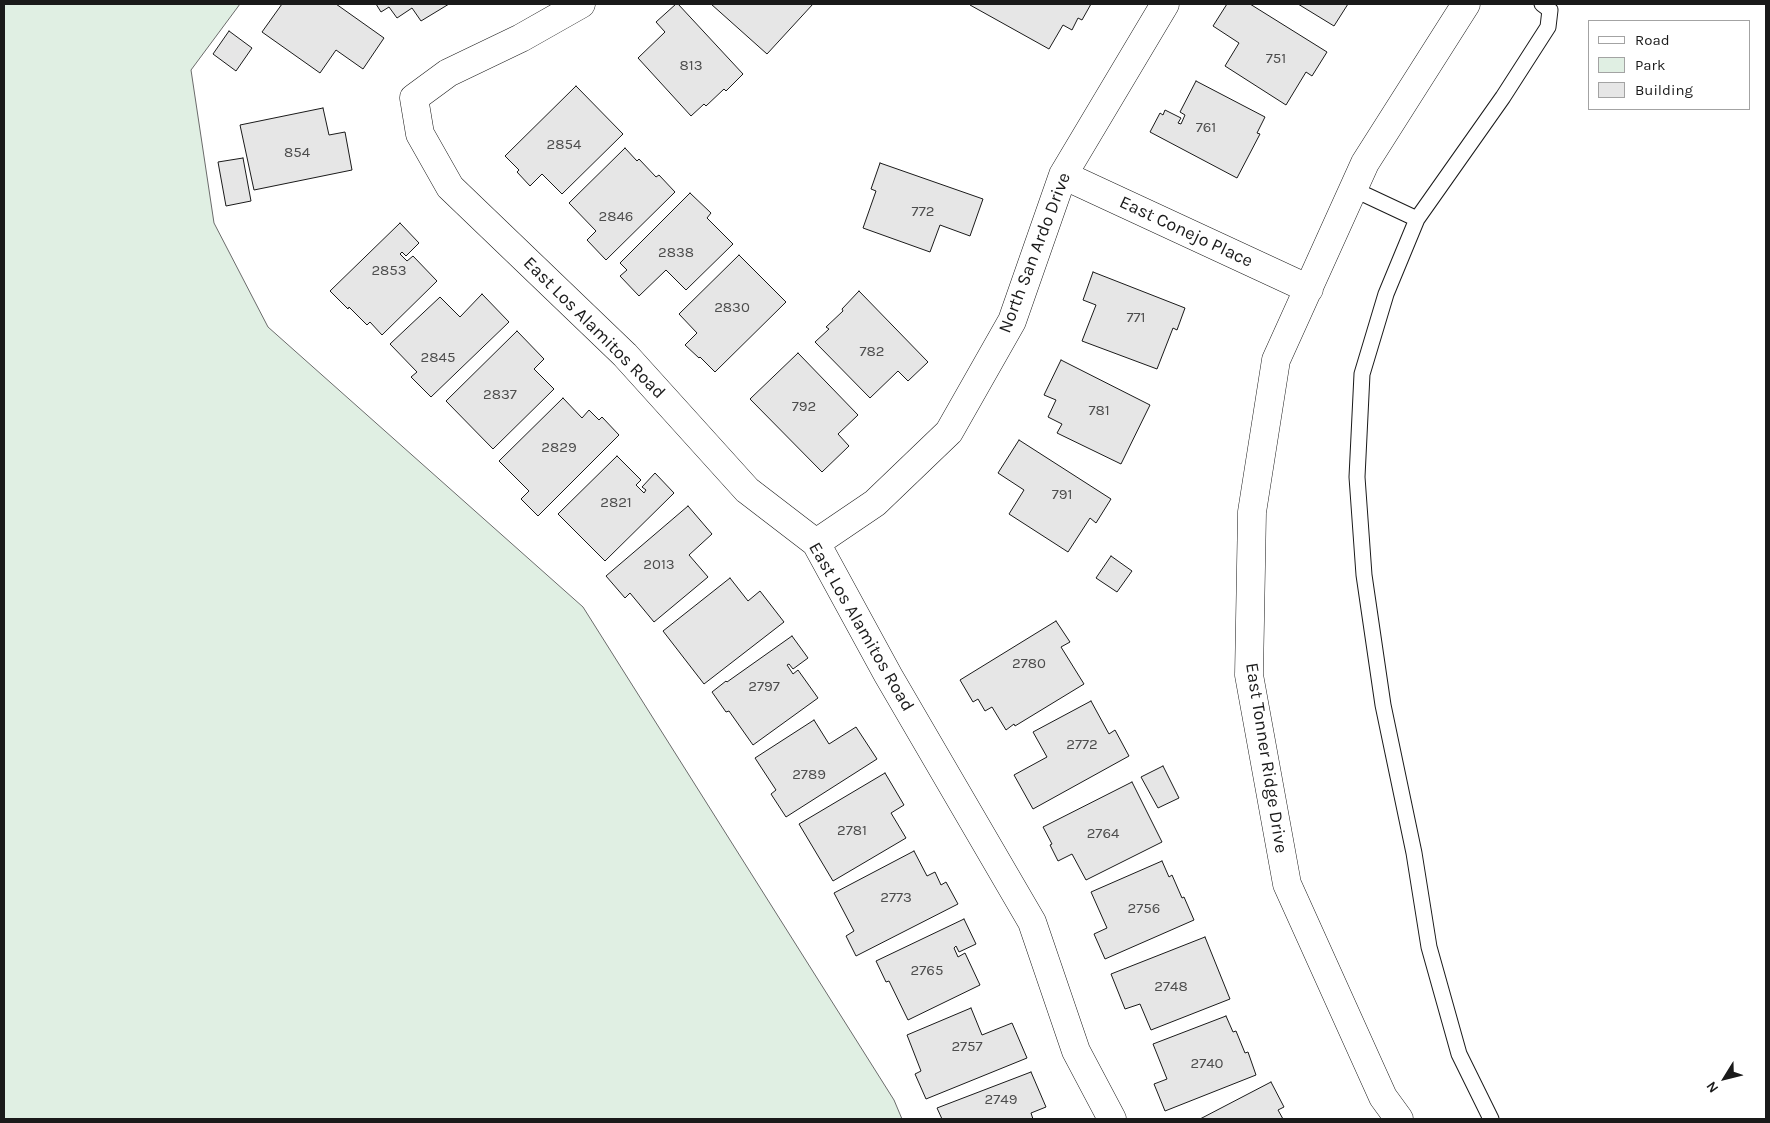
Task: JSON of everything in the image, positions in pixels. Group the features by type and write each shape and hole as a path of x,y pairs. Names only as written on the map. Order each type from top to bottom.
{"street":[{"name":"East Los Alamitos Road","path":"581,4 521,38 448,73 414,98 420,134 450,187 625,356 747,490 816,543 888,675 1032,922 1076,1051 1112,1119"},
{"name":"North San Ardo Drive","path":"816,543 874,503 948,432 1012,321 1063,175 1164,4"},
{"name":"East Tonner Ridge Drive","path":"1399,1119 1383,1097 1286,884 1249,675 1252,512 1276,360 1365,163 1466,4"},
{"name":"East Conejo Place","path":"1063,175 1309,289"}],"lane":[{"path":"1491,1119 1460,1054 1429,947 1414,853 1383,705 1364,575 1357,477 1362,374 1386,294 1417,219 1503,97 1548,27 1550,10 1542,4"},
{"path":"1353,189 1417,219"}],"green space":[{"path":"4,4 240,4 191,70 214,223 268,327 583,607 894,1100 902,1119 4,1119"}],"building":[{"path":"282,4 336,4 384,38 363,69 336,50 320,73 262,32"},
{"path":"376,4 449,4 421,21 412,8 397,18 389,7 381,12"},
{"path":"676,4 743,74 726,91 724,89 706,106 704,104 691,116 638,58 665,32 656,22"},
{"path":"711,4 813,4 767,54"},
{"path":"970,4 1091,4 1082,20 1078,18 1072,30 1063,25 1049,49"},
{"path":"1227,4 1250,4 1327,52 1312,76 1306,72 1286,105 1225,66 1239,43 1213,26"},
{"path":"1298,4 1348,4 1334,26"},
{"path":"229,31 252,48 236,71 213,54"},
{"path":"1196,81 1265,117 1257,133 1260,134 1237,178 1150,132 1160,113 1163,115 1165,110 1181,118 1178,123 1181,124 1185,115 1180,112"},
{"path":"576,86 623,134 562,194 542,174 530,186 517,172 519,170 505,156"},
{"path":"323,108 329,135 345,132 352,170 254,190 240,125"},
{"path":"625,148 637,161 639,159 656,177 659,175 675,192 606,260 587,240 596,231 569,203"},
{"path":"243,158 251,201 226,206 218,162"},
{"path":"880,163 983,199 970,236 940,225 930,252 863,228 876,191 871,189"},
{"path":"690,193 711,213 707,218 733,244 686,290 666,270 639,296 620,276 627,270 620,263"},
{"path":"400,223 419,243 406,256 402,252 400,254 407,261 413,256 437,281 382,335 370,322 367,325 330,291"},
{"path":"739,255 786,302 715,372 685,345 697,333 679,314"},
{"path":"1093,272 1185,308 1177,330 1173,328 1157,369 1082,341 1096,305 1083,300"},
{"path":"859,291 928,362 908,381 898,371 870,398 815,342 829,329 826,327 843,311 842,309"},
{"path":"482,294 509,322 431,397 411,377 417,372 390,344 440,297 460,317"},
{"path":"517,331 544,359 534,369 554,389 493,449 446,401"},
{"path":"798,353 858,415 838,434 849,446 822,472 750,399"},
{"path":"1061,360 1150,405 1121,464 1057,433 1062,424 1048,417 1056,400 1044,395"},
{"path":"563,398 582,418 589,410 599,420 602,417 619,435 538,516 521,499 529,491 499,461"},
{"path":"1019,440 1111,499 1096,523 1090,518 1068,552 1009,514 1024,490 998,473"},
{"path":"617,456 641,480 636,485 644,493 646,490 642,487 655,473 674,493 605,561 558,514"},
{"path":"688,506 712,534 689,555 708,577 654,622 630,593 625,598 606,576"},
{"path":"1111,556 1132,571 1117,592 1096,578"},
{"path":"730,578 748,601 760,591 784,622 704,684 663,631"},
{"path":"1056,621 1070,642 1061,647 1084,684 1006,730 992,707 985,711 978,699 973,702 960,680"},
{"path":"792,636 808,658 793,669 789,664 787,665 793,674 798,670 818,698 753,745 729,711 726,712 712,692"},
{"path":"1091,701 1109,734 1115,730 1129,756 1033,809 1014,775 1047,757 1033,732"},
{"path":"814,720 829,744 856,727 877,759 786,817 771,794 776,790 755,758"},
{"path":"1163,766 1179,798 1158,808 1141,777"},
{"path":"885,773 904,805 891,813 906,838 833,881 799,824"},
{"path":"1132,782 1162,842 1086,880 1072,854 1058,861 1043,827"},
{"path":"914,851 927,876 935,872 941,885 946,882 958,904 856,956 846,936 854,931 834,893"},
{"path":"1162,861 1169,877 1172,875 1182,898 1184,897 1194,920 1105,959 1094,934 1107,928 1091,892"},
{"path":"964,919 976,944 959,952 956,946 954,948 958,957 965,953 980,985 908,1020 889,981 886,982 876,961"},
{"path":"1205,937 1230,999 1151,1030 1140,1004 1125,1009 1111,974"},
{"path":"971,1008 982,1035 1012,1023 1027,1058 926,1099 915,1074 921,1071 907,1035"},
{"path":"1226,1016 1233,1032 1236,1031 1245,1053 1248,1052 1256,1075 1165,1111 1154,1084 1167,1079 1153,1044"},
{"path":"1031,1072 1046,1107 1031,1113 1033,1119 942,1119 937,1108"},
{"path":"1271,1082 1284,1107 1278,1110 1283,1119 1200,1119"}]}
